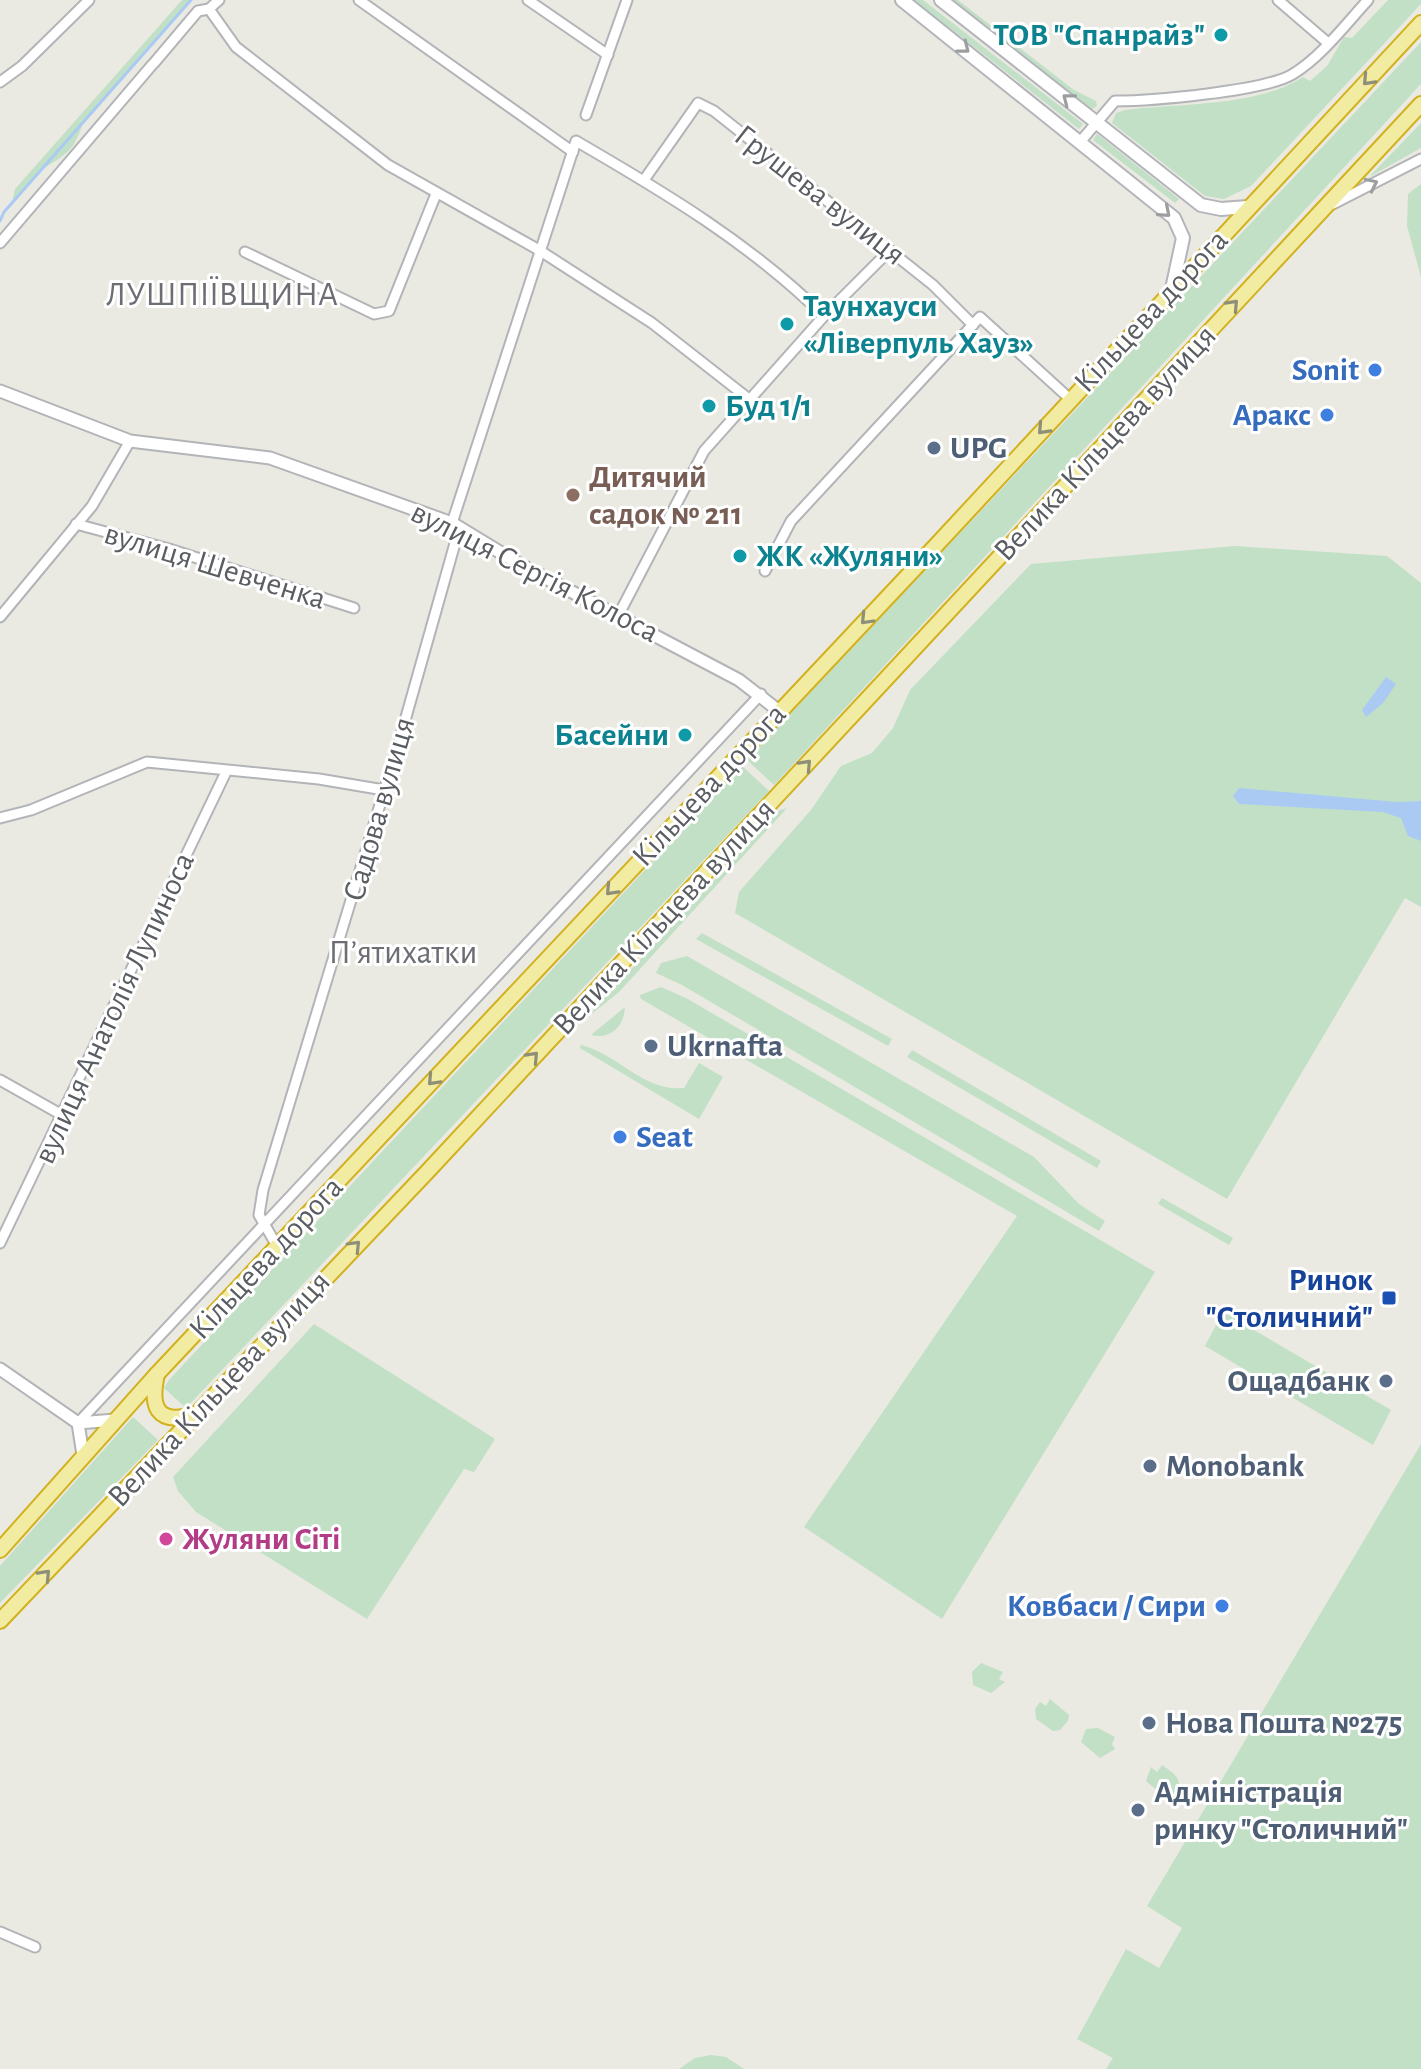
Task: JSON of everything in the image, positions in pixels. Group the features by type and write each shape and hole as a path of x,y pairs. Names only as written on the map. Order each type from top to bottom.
{"highway":[{"name":"Кільцева дорога","path":"0,1550 157,1374 1421,23"},
{"path":"1323,209 1421,104"},
{"name":"Велика Кільцева вулиця","path":"0,1621 428,1171 1323,209"},
{"path":"157,1374 153,1400 158,1410 174,1419 193,1415"}],"main road":[{"path":"902,0 1180,226 1182,248 1172,289"},
{"path":"941,0 1201,205 1221,209 1248,207"}],"street":[{"path":"0,82 22,66 89,0"},
{"path":"0,243 189,19 219,0"},
{"path":"359,0 573,152"},
{"path":"528,0 608,55"},
{"path":"586,115 627,0"},
{"path":"1278,0 1328,43"},
{"path":"1080,142 1115,101 1269,85 1305,66 1368,0"},
{"path":"209,9 236,47 388,165 539,250 652,323 749,399"},
{"name":"Грушева вулиця","path":"644,180 698,103 714,111 890,250 1070,399"},
{"name":"Садова вулиця","path":"263,1226 259,1215 263,1190 384,790 456,526 539,250 576,141 644,180"},
{"path":"1323,209 1421,159"},
{"path":"644,180 746,248 824,316"},
{"path":"245,252 374,314 384,314 389,311 411,261 436,194"},
{"path":"619,614 704,451 824,316 890,250"},
{"path":"765,571 791,521 977,321"},
{"name":"вулиця Сергія Колоса","path":"0,391 130,441 270,458 456,526 521,565 619,614 761,694 779,711"},
{"name":"вулиця Шевченка","path":"0,617 76,524 117,466 130,441"},
{"name":"вулиця Шевченка","path":"76,524 169,549 354,608"},
{"path":"78,1423 761,694"},
{"path":"0,818 31,810 141,762 319,779 384,790"},
{"name":"вулиця Анатолія Лупиноса","path":"0,1243 226,772"},
{"path":"0,1080 62,1115"},
{"path":"263,1226 277,1246"},
{"path":"0,1369 78,1423 115,1420"},
{"path":"78,1423 83,1455"},
{"path":"0,1932 35,1947"}],"green space":[{"path":"182,0 191,0 83,123 72,147 39,172 12,202 15,189"},
{"path":"914,0 923,0 1083,124 1079,129"},
{"path":"949,0 958,0 1074,90 1096,101 1097,106 1091,110"},
{"path":"1388,0 1421,0 1421,4 1251,186 1224,199 1205,196 1112,123 1116,113 1125,110 1241,99 1284,87 1303,77 1310,81 1327,66 1344,37 1352,38"},
{"path":"1421,42 1421,84 774,785 747,760"},
{"path":"1421,123 1421,148 1371,176 1371,175"},
{"path":"1097,134 1179,199 1175,203 1093,140"},
{"path":"1421,184 1421,277 1407,226 1408,194"},
{"path":"1235,546 1387,556 1421,583 1421,907 1405,898 1227,1199 735,913 739,892 811,810 841,766 872,753 893,728 910,690 1031,564"},
{"path":"742,766 769,791 186,1408 164,1388 169,1380"},
{"path":"787,808 619,992 583,1021 780,810"},
{"path":"702,933 892,1039 888,1046 696,939"},
{"path":"687,956 1034,1157 1079,1204 1105,1221 1099,1231 682,985 656,973 661,963"},
{"path":"661,987 686,998 1155,1272 942,1619 804,1527 1017,1216 641,999 640,995"},
{"path":"625,1007 622,1020 615,1030 605,1035 591,1035"},
{"path":"581,1045 608,1056 644,1079 669,1088 684,1088 699,1063 723,1077 699,1119 580,1048"},
{"path":"912,1050 1101,1161 1097,1168 907,1057"},
{"path":"1162,1198 1233,1238 1229,1245 1158,1204"},
{"path":"1223,1312 1391,1410 1373,1445 1205,1346"},
{"path":"314,1324 495,1439 474,1472 464,1469 367,1619 196,1512 178,1491 173,1477"},
{"path":"133,1417 158,1440 0,1603 0,1566"},
{"path":"1421,1444 1421,2069 1106,2069 1113,2058 1077,2039 1126,1949 1159,1968 1182,1928 1147,1906"},
{"path":"981,1663 1003,1672 999,1679 1005,1682 991,1693 973,1685 972,1672"},
{"path":"1050,1699 1069,1715 1060,1730 1053,1731 1036,1719 1035,1709 1040,1702 1046,1706"},
{"path":"1098,1728 1115,1737 1112,1744 1115,1749 1100,1758 1081,1742 1086,1729"},
{"path":"1162,1765 1179,1782 1178,1791 1166,1798 1146,1781 1151,1767 1157,1772"},
{"path":"711,2055 726,2057 744,2069 679,2069 695,2058"}],"water":[{"path":"1386,677 1396,684 1383,703 1366,717 1362,710"},
{"path":"1239,788 1397,802 1421,801 1421,841 1408,836 1401,818 1383,812 1239,804 1233,796"}],"waterway":[{"path":"0,221 4,212 191,0"}],"place":[{"name":"ТОВ \"Спанрайз\"","path":"1221,35"},
{"name":"Таунхауси «Ліверпуль Хауз»","path":"787,324"},
{"name":"Sonit","path":"1375,370"},
{"name":"Буд 1/1","path":"709,406"},
{"name":"Аракс","path":"1327,415"},
{"name":"UPG","path":"934,448"},
{"name":"Дитячий садок № 211","path":"573,495"},
{"name":"ЖК «Жуляни»","path":"740,556"},
{"name":"Басейни","path":"685,735"},
{"name":"Ukrnafta","path":"651,1046"},
{"name":"Seat","path":"620,1137"},
{"name":"Ринок \"Столичний\"","path":"1389,1298"},
{"name":"Ощадбанк","path":"1386,1381"},
{"name":"Monobank","path":"1150,1466"},
{"name":"Жуляни Сіті","path":"166,1539"},
{"name":"Ковбаси / Сири","path":"1222,1606"},
{"name":"Нова Пошта №275","path":"1149,1723"},
{"name":"Адміністрація ринку \"Столичний\"","path":"1138,1810"}],"district":[{"name":"ЛУШПІЇВЩИНА","path":"222,295"},
{"name":"Пʼятихатки","path":"403,953"}]}
